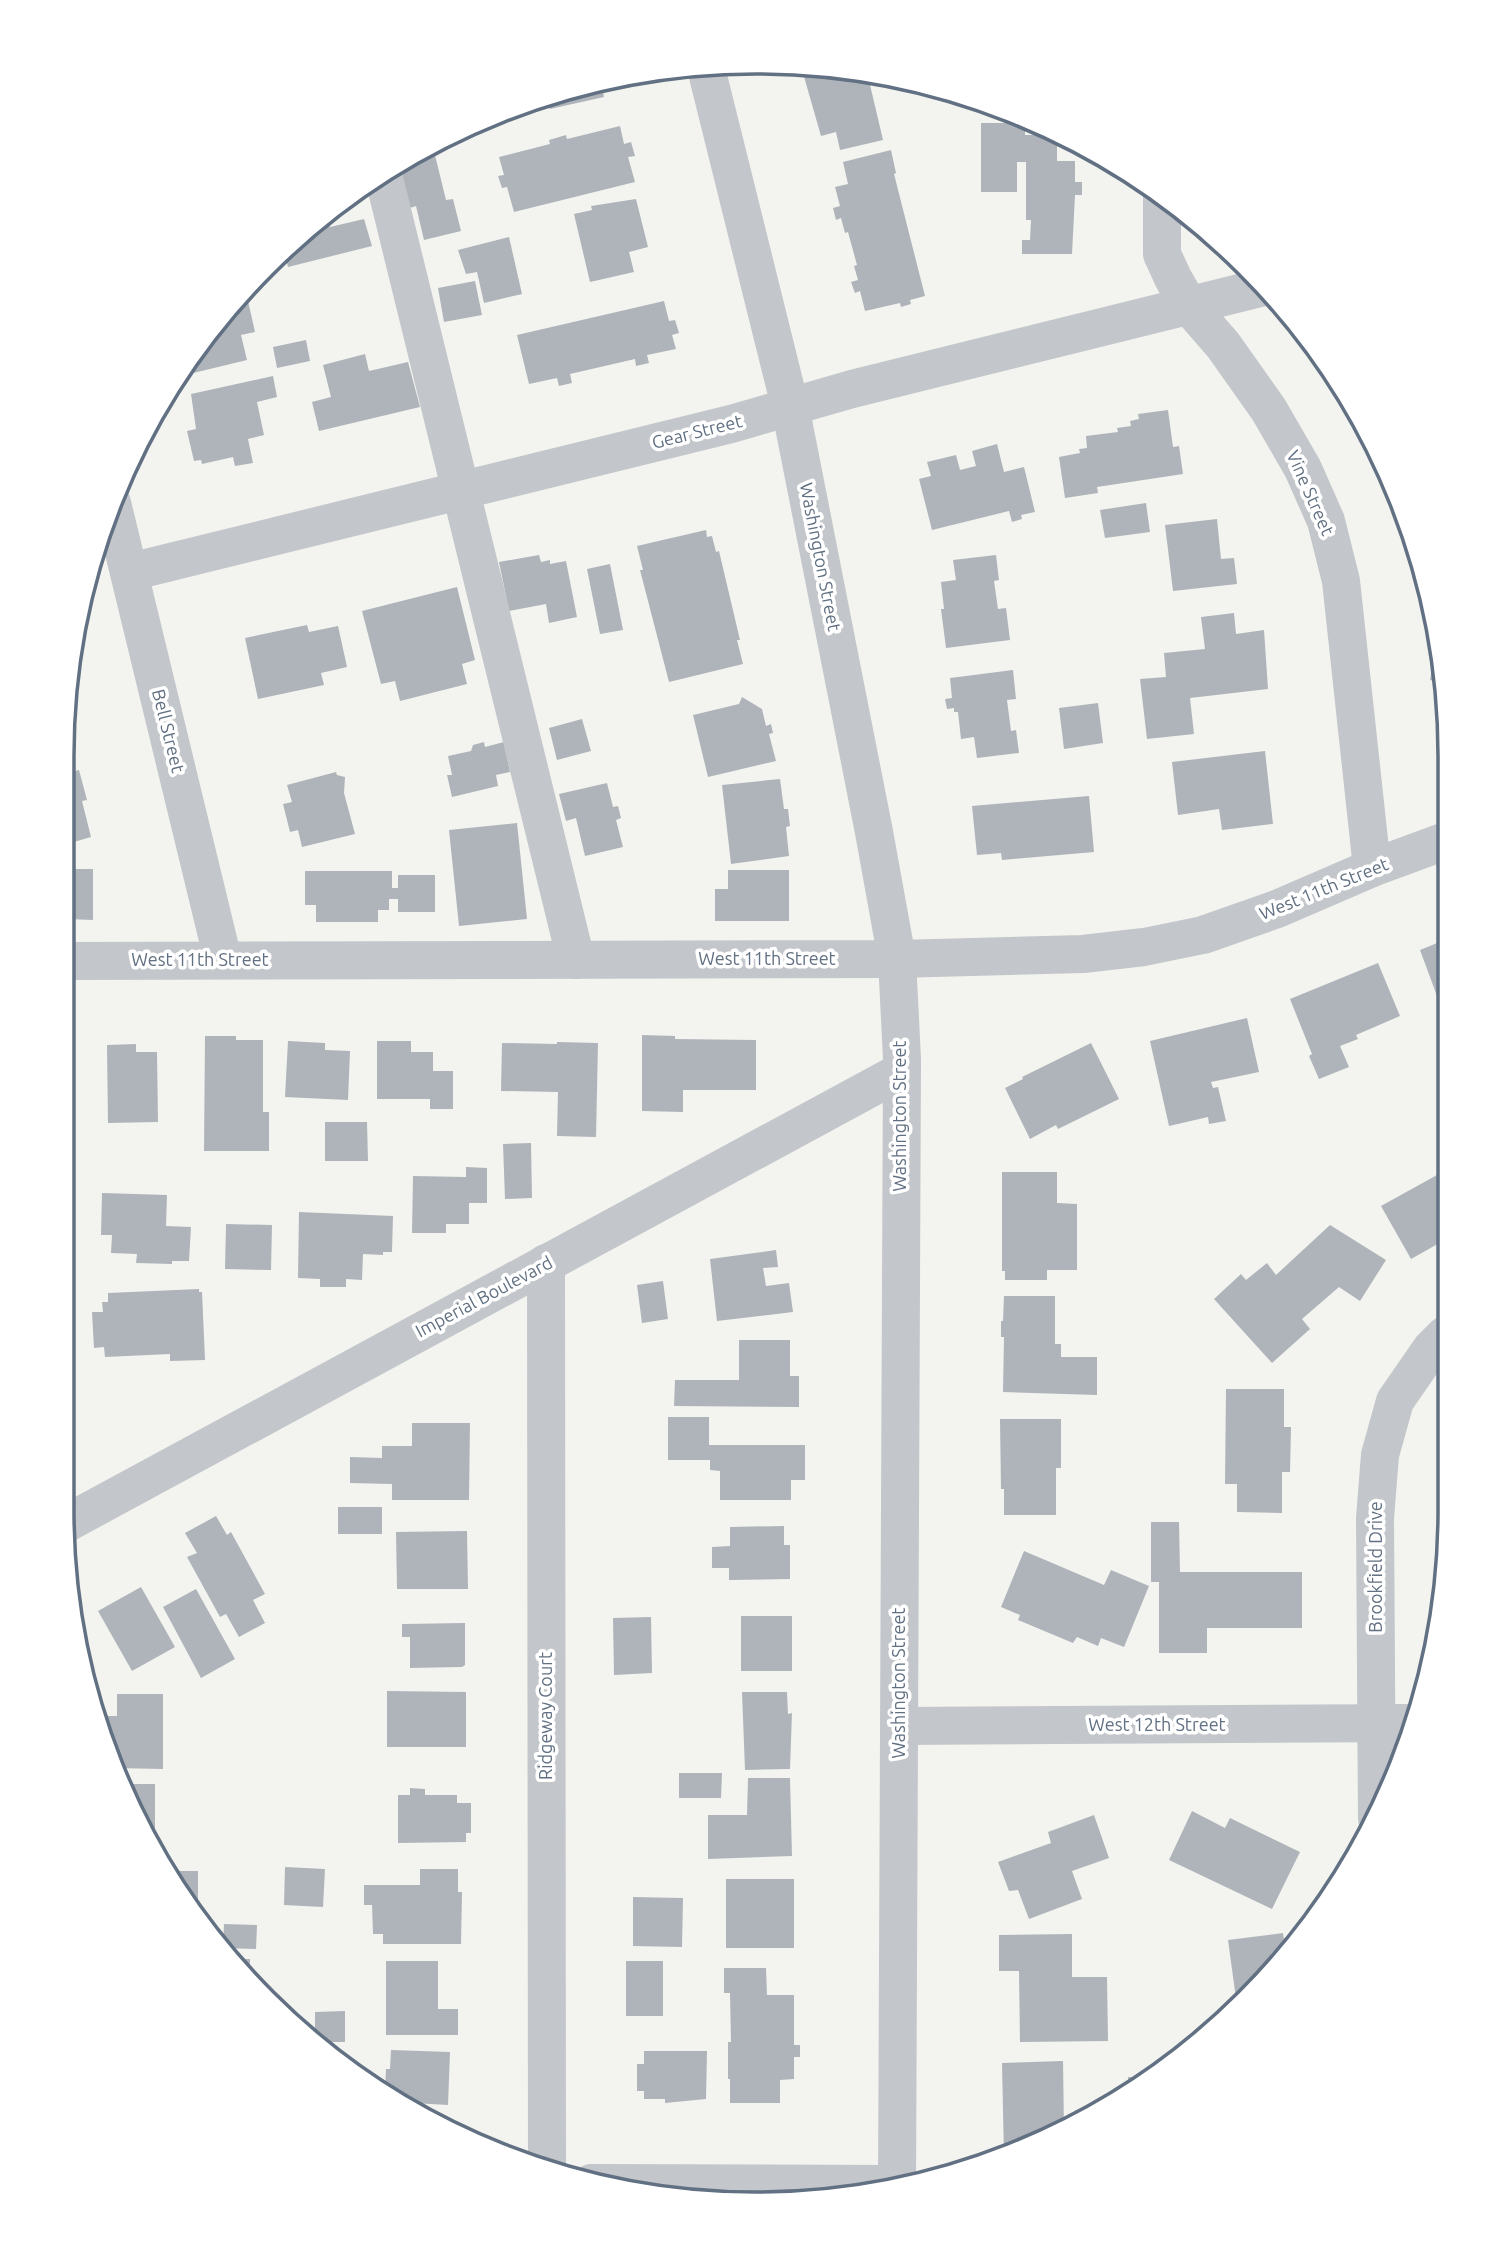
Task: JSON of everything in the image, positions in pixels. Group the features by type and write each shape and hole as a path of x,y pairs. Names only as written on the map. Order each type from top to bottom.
{"street":[{"name":"Washington Street","path":"708,75 790,406 897,959 902,1071 897,2177"},
{"path":"385,183 576,960"},
{"name":"Vine Street","path":"1162,208 1163,254 1173,278 1189,306 1223,345 1269,410 1303,469 1326,521 1341,581 1372,868"},
{"name":"Gear Street","path":"130,572 731,424 852,389 1254,290"},
{"name":"Bell Street","path":"117,518 223,960"},
{"name":"West 11th Street","path":"74,961 897,959 1083,954 1144,947 1203,935 1277,909 1372,868 1438,844"},
{"name":"Imperial Boulevard","path":"74,1519 902,1071"},
{"name":"Ridgeway Court","path":"546,1263 547,2159"},
{"name":"Brookfield Drive","path":"1377,1791 1375,1518 1380,1455 1395,1401 1430,1349 1438,1342"},
{"name":"West 12th Street","path":"899,1726 1403,1723"},
{"path":"648,2184 848,2186"}],"building":[{"path":"804,75 870,83 883,140 840,150 836,132 821,136"},
{"path":"603,91 604,97 550,109 549,106"},
{"path":"981,123 1011,123 1025,129 1025,135 1038,135 1057,144 1057,161 1075,161 1075,182 1082,182 1082,195 1075,195 1072,254 1022,254 1022,240 1030,240 1031,220 1026,220 1026,162 1017,162 1017,192 981,192"},
{"path":"620,126 624,144 631,142 635,156 628,157 635,182 514,212 507,187 502,188 498,176 504,175 499,157 550,144 549,140 566,135 567,139"},
{"path":"891,150 896,173 894,174 925,296 910,300 911,304 901,307 900,303 865,311 860,291 855,293 851,282 858,280 848,232 845,233 841,218 836,220 833,208 840,206 835,187 848,184 843,162"},
{"path":"435,154 446,200 453,199 461,231 424,240 416,206 407,209 398,175"},
{"path":"636,199 648,247 629,252 634,272 590,282 574,214 592,210 591,206"},
{"path":"364,219 372,246 288,267 286,261 329,223 330,227"},
{"path":"509,237 522,294 484,303 477,272 466,274 458,250"},
{"path":"475,281 482,315 444,322 438,288"},
{"path":"247,301 255,332 241,335 247,360 190,374 214,340"},
{"path":"664,301 669,321 675,320 679,333 672,335 676,349 647,355 649,363 636,366 635,359 570,374 572,383 559,386 557,378 529,384 517,335"},
{"path":"306,340 310,361 277,368 273,347"},
{"path":"365,354 369,371 408,362 420,407 319,431 312,402 331,397 323,365"},
{"path":"273,376 277,397 257,402 264,435 248,439 253,463 235,466 233,457 202,464 201,460 194,461 187,431 196,429 191,394"},
{"path":"1168,410 1173,447 1179,446 1183,474 1097,487 1098,493 1065,498 1059,457 1080,453 1079,449 1087,448 1086,436 1118,432 1117,428 1131,426 1130,421 1139,419 1138,414"},
{"path":"997,444 1004,472 1024,467 1035,512 1021,515 1022,519 1012,522 1009,511 932,530 919,479 931,476 927,462 956,455 960,470 976,466 972,451"},
{"path":"1146,503 1150,532 1105,538 1100,510"},
{"path":"1217,519 1221,559 1234,558 1237,584 1173,591 1165,525"},
{"path":"706,530 707,537 712,536 716,552 719,551 743,664 669,682 640,570 643,570 637,546"},
{"path":"539,555 541,562 550,560 550,564 566,561 577,617 549,623 546,604 509,611 499,562"},
{"path":"996,555 999,580 994,581 998,609 1006,608 1010,640 946,648 941,582 956,580 953,560"},
{"path":"610,564 623,630 600,634 587,569"},
{"path":"457,587 475,660 462,664 467,684 400,701 395,681 381,684 362,611"},
{"path":"1234,613 1236,634 1264,630 1268,689 1190,698 1194,734 1147,739 1140,679 1166,677 1164,653 1205,649 1201,617"},
{"path":"307,625 309,632 338,626 347,667 321,673 324,685 258,699 245,638"},
{"path":"1013,670 1016,699 1007,700 1011,731 1016,730 1019,753 977,758 974,737 961,739 958,712 954,712 954,708 947,709 945,699 952,698 950,678"},
{"path":"742,697 762,709 766,726 771,724 773,733 769,734 776,761 708,777 693,715 739,704"},
{"path":"1098,703 1103,743 1064,749 1059,708"},
{"path":"582,719 591,751 557,760 549,728"},
{"path":"484,742 485,747 504,742 510,772 496,775 498,786 452,797 447,775 452,775 448,756 471,751 473,745"},
{"path":"1265,751 1273,824 1222,830 1219,809 1178,815 1172,762"},
{"path":"79,770 87,800 82,801 91,837 74,842 74,771"},
{"path":"336,772 337,775 345,777 344,793 355,834 302,847 298,830 290,832 283,804 292,802 287,785"},
{"path":"780,779 784,809 788,809 790,826 786,827 789,856 731,864 722,785"},
{"path":"607,783 613,807 618,806 621,818 616,820 623,847 585,856 576,818 566,821 559,794"},
{"path":"1089,796 1094,852 1002,860 1001,853 977,855 972,806"},
{"path":"517,823 527,919 459,926 449,830"},
{"path":"74,869 93,869 93,920 74,919"},
{"path":"728,870 789,870 789,921 715,921 715,889 728,889"},
{"path":"305,871 392,871 392,888 398,888 398,875 435,875 435,912 398,912 398,899 389,899 389,910 378,910 378,922 316,922 316,905 305,905"},
{"path":"1438,943 1438,999 1420,950"},
{"path":"1378,963 1400,1016 1356,1035 1358,1039 1340,1046 1349,1067 1319,1079 1290,999"},
{"path":"1247,1018 1259,1072 1211,1082 1213,1088 1218,1087 1226,1121 1209,1124 1208,1117 1169,1126 1150,1041"},
{"path":"642,1035 675,1036 675,1039 756,1040 756,1090 683,1090 683,1112 642,1111"},
{"path":"205,1036 236,1036 236,1040 263,1040 263,1112 269,1112 269,1151 204,1151"},
{"path":"288,1041 325,1043 325,1050 350,1051 348,1100 285,1097"},
{"path":"377,1041 411,1041 411,1052 433,1052 433,1071 453,1071 453,1109 430,1109 430,1099 377,1099"},
{"path":"502,1043 598,1043 596,1137 557,1136 558,1092 501,1091"},
{"path":"1091,1043 1119,1099 1058,1129 1056,1125 1030,1139 1005,1088"},
{"path":"136,1044 136,1052 157,1052 158,1122 108,1123 107,1045"},
{"path":"325,1122 367,1122 368,1161 325,1161"},
{"path":"531,1143 532,1198 505,1199 503,1144"},
{"path":"466,1167 487,1168 487,1203 469,1203 469,1224 446,1224 446,1233 412,1233 413,1176 466,1177"},
{"path":"1002,1172 1057,1172 1057,1203 1077,1204 1077,1270 1047,1270 1047,1280 1005,1280 1005,1271 1002,1271"},
{"path":"1438,1174 1438,1244 1411,1259 1381,1206"},
{"path":"102,1193 167,1195 166,1226 191,1227 189,1261 172,1261 172,1264 136,1263 137,1254 111,1253 112,1235 101,1235"},
{"path":"299,1212 393,1216 392,1252 383,1252 383,1255 363,1254 362,1280 346,1279 346,1287 320,1287 320,1279 298,1278"},
{"path":"226,1224 272,1225 271,1270 225,1269"},
{"path":"1330,1225 1386,1260 1360,1301 1339,1287 1302,1319 1310,1329 1272,1363 1214,1299 1241,1274 1246,1280 1267,1263 1276,1275"},
{"path":"776,1250 778,1267 763,1268 766,1286 789,1283 793,1312 717,1321 710,1259"},
{"path":"663,1281 668,1319 642,1323 637,1285"},
{"path":"199,1289 199,1292 202,1292 205,1360 170,1361 170,1354 105,1357 104,1347 94,1348 92,1312 103,1312 102,1302 108,1302 108,1293"},
{"path":"1004,1296 1055,1296 1055,1344 1061,1344 1061,1357 1097,1357 1097,1395 1003,1392 1004,1337 1001,1337 1001,1321"},
{"path":"739,1340 790,1340 790,1376 799,1376 799,1407 674,1406 675,1380 739,1380"},
{"path":"1226,1389 1284,1389 1284,1427 1291,1427 1290,1472 1282,1472 1282,1513 1237,1512 1237,1484 1225,1484"},
{"path":"668,1417 709,1417 709,1445 805,1445 805,1480 791,1480 791,1500 720,1500 720,1471 710,1470 710,1460 668,1460"},
{"path":"1000,1419 1061,1419 1061,1468 1056,1468 1056,1515 1004,1515"},
{"path":"412,1423 470,1423 469,1500 392,1500 392,1484 350,1483 350,1457 382,1458 382,1446 412,1446"},
{"path":"338,1507 382,1507 382,1534 338,1534"},
{"path":"216,1516 227,1535 231,1532 265,1594 253,1600 265,1623 239,1637 226,1614 220,1617 187,1557 197,1553 185,1533"},
{"path":"1151,1522 1179,1522 1180,1572 1302,1572 1302,1628 1207,1628 1207,1653 1159,1653 1159,1582 1151,1582"},
{"path":"784,1526 784,1545 790,1545 790,1579 729,1580 729,1568 712,1568 712,1547 730,1546 730,1527"},
{"path":"467,1531 468,1589 397,1589 396,1532"},
{"path":"1024,1551 1104,1585 1111,1570 1149,1586 1124,1647 1101,1638 1098,1646 1077,1637 1073,1643 1018,1620 1020,1615 1001,1607"},
{"path":"141,1587 175,1647 132,1671 98,1611"},
{"path":"196,1589 235,1659 201,1678 163,1607"},
{"path":"741,1616 792,1616 792,1671 741,1671"},
{"path":"651,1617 652,1673 614,1675 613,1618"},
{"path":"465,1623 465,1665 410,1668 410,1637 402,1637 402,1624"},
{"path":"387,1691 466,1692 466,1747 387,1747"},
{"path":"742,1692 787,1692 788,1714 792,1713 790,1769 745,1770"},
{"path":"117,1694 163,1694 163,1769 124,1768 106,1716 117,1716"},
{"path":"679,1773 722,1773 721,1798 679,1798"},
{"path":"748,1778 790,1778 792,1856 708,1859 708,1815 747,1815"},
{"path":"131,1784 155,1784 155,1833"},
{"path":"410,1788 425,1789 425,1795 457,1795 457,1803 471,1803 471,1833 466,1833 466,1842 398,1843 398,1795 410,1795"},
{"path":"1192,1811 1225,1828 1230,1818 1300,1852 1272,1909 1169,1860"},
{"path":"1094,1815 1109,1858 1072,1871 1082,1899 1029,1919 1018,1890 1009,1891 998,1862 1051,1843 1048,1832"},
{"path":"285,1867 325,1869 323,1907 284,1905"},
{"path":"420,1869 458,1869 458,1892 462,1892 461,1944 383,1944 383,1934 373,1934 372,1905 364,1905 364,1885 420,1885"},
{"path":"177,1871 198,1871 198,1903"},
{"path":"726,1879 794,1879 794,1948 726,1948"},
{"path":"633,1897 683,1898 682,1947 633,1946"},
{"path":"224,1924 257,1925 256,1949 233,1948 223,1937"},
{"path":"1283,1933 1284,1941 1236,1995 1228,1940"},
{"path":"1072,1934 1072,1977 1107,1977 1108,2041 1020,2042 1019,1971 999,1971 999,1935"},
{"path":"242,1959 250,1959 250,1968"},
{"path":"386,1961 438,1961 438,2009 458,2009 458,2035 386,2035"},
{"path":"626,1961 663,1961 663,2016 626,2016"},
{"path":"724,1968 766,1968 767,1995 794,1995 794,2045 800,2045 800,2057 794,2057 794,2079 780,2080 780,2103 730,2103 730,1993 724,1993"},
{"path":"345,2011 345,2042 328,2042 315,2031 315,2012"},
{"path":"391,2050 450,2052 448,2105 414,2101 385,2083 386,2069 390,2069"},
{"path":"644,2051 707,2051 706,2099 665,2103 665,2099 644,2099 644,2091 637,2091 637,2064 644,2064"},
{"path":"1063,2061 1064,2118 1004,2145 1002,2063"}]}
